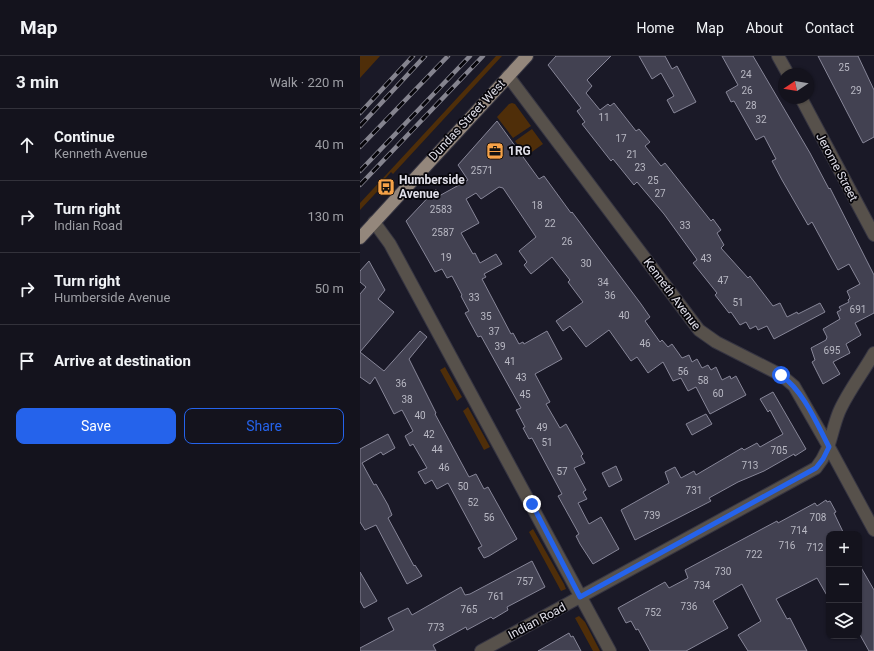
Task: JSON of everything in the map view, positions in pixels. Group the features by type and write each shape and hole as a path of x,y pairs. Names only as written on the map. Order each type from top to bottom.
{"main road":[{"name":"Dundas Street West","path":"360,238 526,56"}],"street":[{"path":"778,56 785,68"},
{"name":"Kenneth Avenue","path":"508,76 699,330 716,342 774,371 788,380 804,401 874,530"},
{"name":"Jerome Street","path":"804,104 874,235"},
{"path":"374,222 394,251 532,504 610,651"},
{"name":"Indian Road","path":"481,651 816,468 823,459 829,447 839,411 874,353"}],"shaded area":[{"path":"360,56 380,56 360,78"},
{"path":"496,56 502,56 393,174 391,172 384,180 386,182 360,210 360,203"},
{"path":"509,104 515,104 531,126 513,138 497,117"},
{"path":"532,129 543,144 526,156 515,141"},
{"path":"445,367 462,397 457,401 440,370"},
{"path":"468,407 490,447 484,450 463,411"},
{"path":"533,529 566,589 561,591 529,532"},
{"path":"579,616 585,622 600,651 593,651 575,618"}],"building":[{"path":"556,56 611,56 587,80 592,86 586,93 600,110 608,104 610,106 614,103 636,131 639,129 650,142 645,146 661,166 665,163 711,221 713,219 721,230 717,233 724,245 721,248 748,278 750,276 773,306 780,303 787,317 797,312 798,314 820,303 825,312 774,339 767,326 758,330 756,326 750,329 746,322 740,325 731,312 729,313 715,295 717,293 693,263 697,260 696,258 664,214 637,182 634,185 613,159 611,161 582,124 585,122 577,111 581,108 548,65"},
{"path":"639,56 665,56 672,69 677,66 696,102 674,113 667,100 674,96 661,73 652,79"},
{"path":"722,56 753,56 778,99 778,104 781,104 829,189 830,188 874,275 874,313 855,323 861,335 846,344 850,353 833,362 840,374 823,384 812,362 815,360 811,348 826,340 827,337 823,329 840,319 837,312 841,310 839,307 849,302 848,300 850,298 847,291 860,284 849,264 838,270 812,222 808,225 782,180 772,161 776,159 764,136 756,140 734,101 731,102 726,92 738,85"},
{"path":"818,56 858,56 874,90 874,137 863,143"},
{"path":"497,121 539,179 544,176 641,304 650,317 645,321 660,342 662,340 668,347 672,344 682,358 689,355 692,362 697,359 702,368 708,365 711,370 716,367 722,380 730,376 731,379 736,376 746,395 710,414 696,387 688,391 681,378 673,381 663,362 648,373 637,357 631,361 609,330 586,347 570,326 563,331 556,321 583,302 568,282 570,280 552,257 531,274 524,265 527,262 519,251 536,237 503,188 499,187 481,199 476,193 466,199 479,223 461,233 480,263 496,254 502,264 484,274 486,277 482,279 511,334 513,333 519,344 523,342 524,344 547,331 562,359 535,374 550,402 546,404 560,428 566,424 583,454 581,456 585,463 574,468 586,490 583,492 587,499 578,503 589,524 601,517 619,549 593,564 580,544 576,536 579,534 558,496 562,494 532,438 529,439 523,428 525,427 516,410 521,408 481,336 478,337 465,313 469,311 452,276 447,278 442,269 435,272 406,221 436,189 439,196 468,180 458,165"},
{"path":"369,261 385,290 378,299 394,312 360,352 360,294 366,287 360,282 360,271"},
{"path":"420,331 427,337 409,359 436,413 435,414 469,477 476,474 484,489 488,487 517,539 484,558 478,548 482,546 448,483 437,489 432,480 425,484 418,472 427,468 413,444 410,446 405,436 413,431 402,410 394,414 375,377 370,384 360,377 360,352 384,371"},
{"path":"773,392 806,449 795,456 794,454 764,471 738,482 709,498 711,501 635,540 621,510 669,483 665,472 675,467 681,478 694,471 696,475 742,448 744,450 757,443 760,447 783,434 770,410 768,412 760,399"},
{"path":"706,414 712,424 692,435 686,424"},
{"path":"388,434 395,448 383,455 381,452 362,463 374,485 376,484 388,505 392,515 388,518 414,566 415,565 422,576 407,584 376,525 365,530 360,522 360,449"},
{"path":"616,466 622,480 609,487 602,473"},
{"path":"826,500 827,502 830,501 836,512 834,513 843,531 826,531 826,594 817,578 776,599 787,619 790,618 807,651 748,651 738,635 761,621 742,584 713,601 728,628 686,651 650,651 638,629 636,630 631,621 626,623 618,608 665,582 669,588 688,578 685,570 777,521 778,523 815,503 817,506"},
{"path":"532,561 545,587 507,607 508,610 493,619 491,617 467,630 466,627 433,645 436,651 360,651 360,648 394,630 388,618 408,608 412,615 461,587 465,595 470,594"},
{"path":"862,569 874,590 874,651 869,651 862,638"},
{"path":"360,572 377,601 364,608 360,601"},
{"path":"569,633 571,637 573,636 581,651 538,651"}],"railway":[{"path":"360,113 413,56"},
{"path":"360,126 425,56"},
{"path":"360,147 448,56"},
{"path":"360,171 470,56"},
{"path":"360,185 483,56"}],"place":[{"name":"1RG","path":"495,151"},
{"name":"Humberside Avenue","path":"386,187"}],"route":[{"path":"532,504 580,597 816,468 823,459 829,447 804,401 794,386 781,375"}]}
